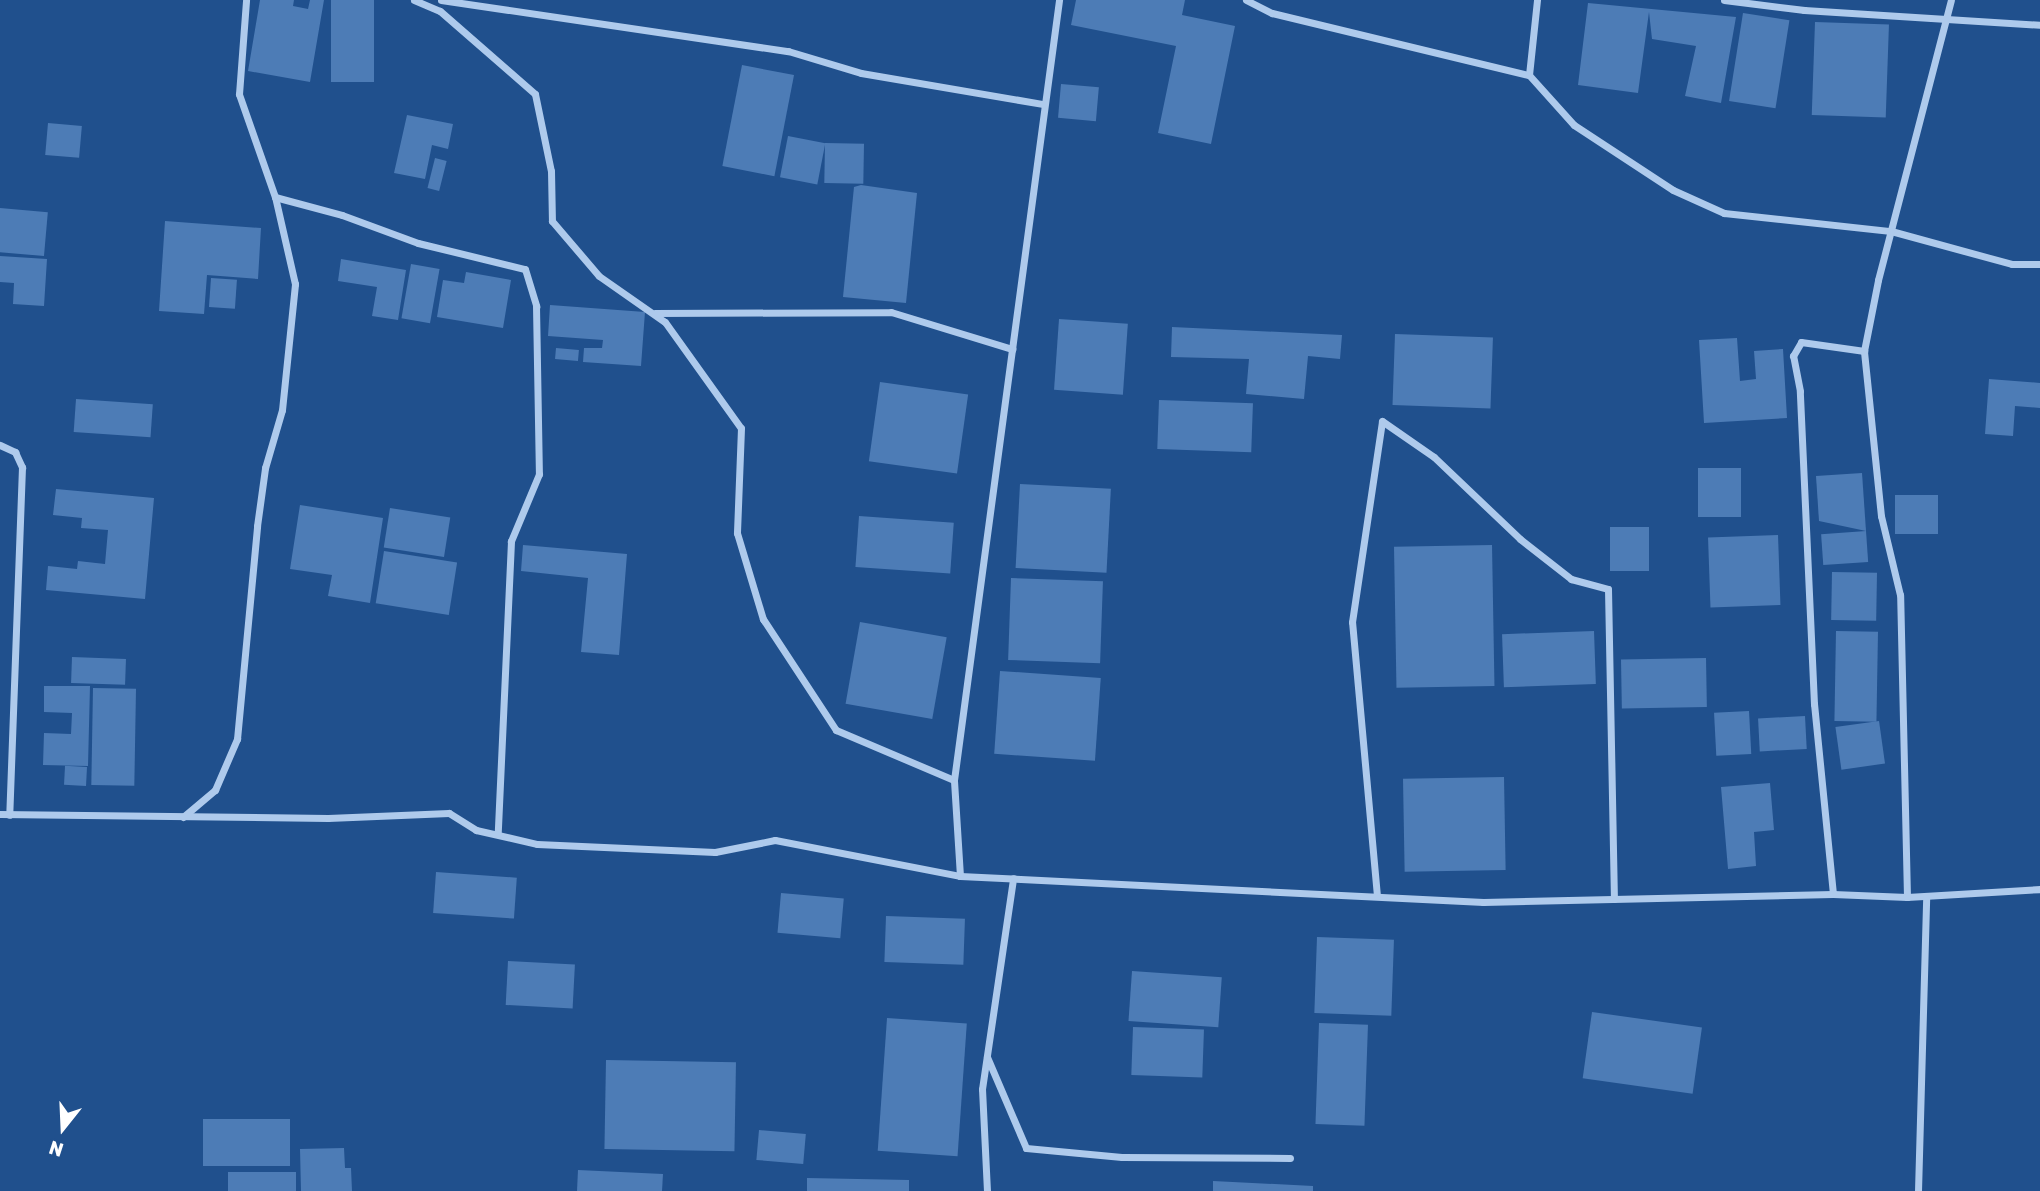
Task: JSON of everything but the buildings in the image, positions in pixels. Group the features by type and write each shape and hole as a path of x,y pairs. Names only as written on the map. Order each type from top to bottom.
{"street":[{"path":"183,817 215,790 237,739 257,527 265,468 282,410 295,284 275,197 239,94 246,0"},
{"path":"414,0 440,11 535,94 551,171 552,221 599,276 665,322 741,428 737,533 763,619 836,730 954,780"},
{"path":"441,0 788,51 861,73 1043,104"},
{"path":"960,876 954,780 1059,0"},
{"path":"1246,0 1272,13 1529,75 1584,132 1643,174 1724,213 1891,231 2011,264 2040,264"},
{"path":"1529,75 1537,0"},
{"path":"1724,0 2040,25"},
{"path":"1907,897 1900,595 1881,516 1864,351 1891,231 1951,0"},
{"path":"275,197 342,215 418,243 525,269 536,306 539,474 510,541 498,832"},
{"path":"653,313 891,312 1012,349"},
{"path":"1833,894 1814,704 1800,391 1793,356 1801,342 1864,351"},
{"path":"1377,896 1352,622 1382,421 1434,457 1520,539 1571,579 1608,589 1614,899"},
{"path":"0,445 15,452 22,467 9,815"},
{"path":"0,814 396,818 449,813 476,830 498,832 537,844 715,852 775,839 960,876 1483,902 1833,894 1907,897 2040,889"},
{"path":"987,1191 981,1126 987,1057 1013,878"},
{"path":"1918,1191 1926,896"},
{"path":"987,1057 1026,1148 1122,1157 1290,1158"}]}
